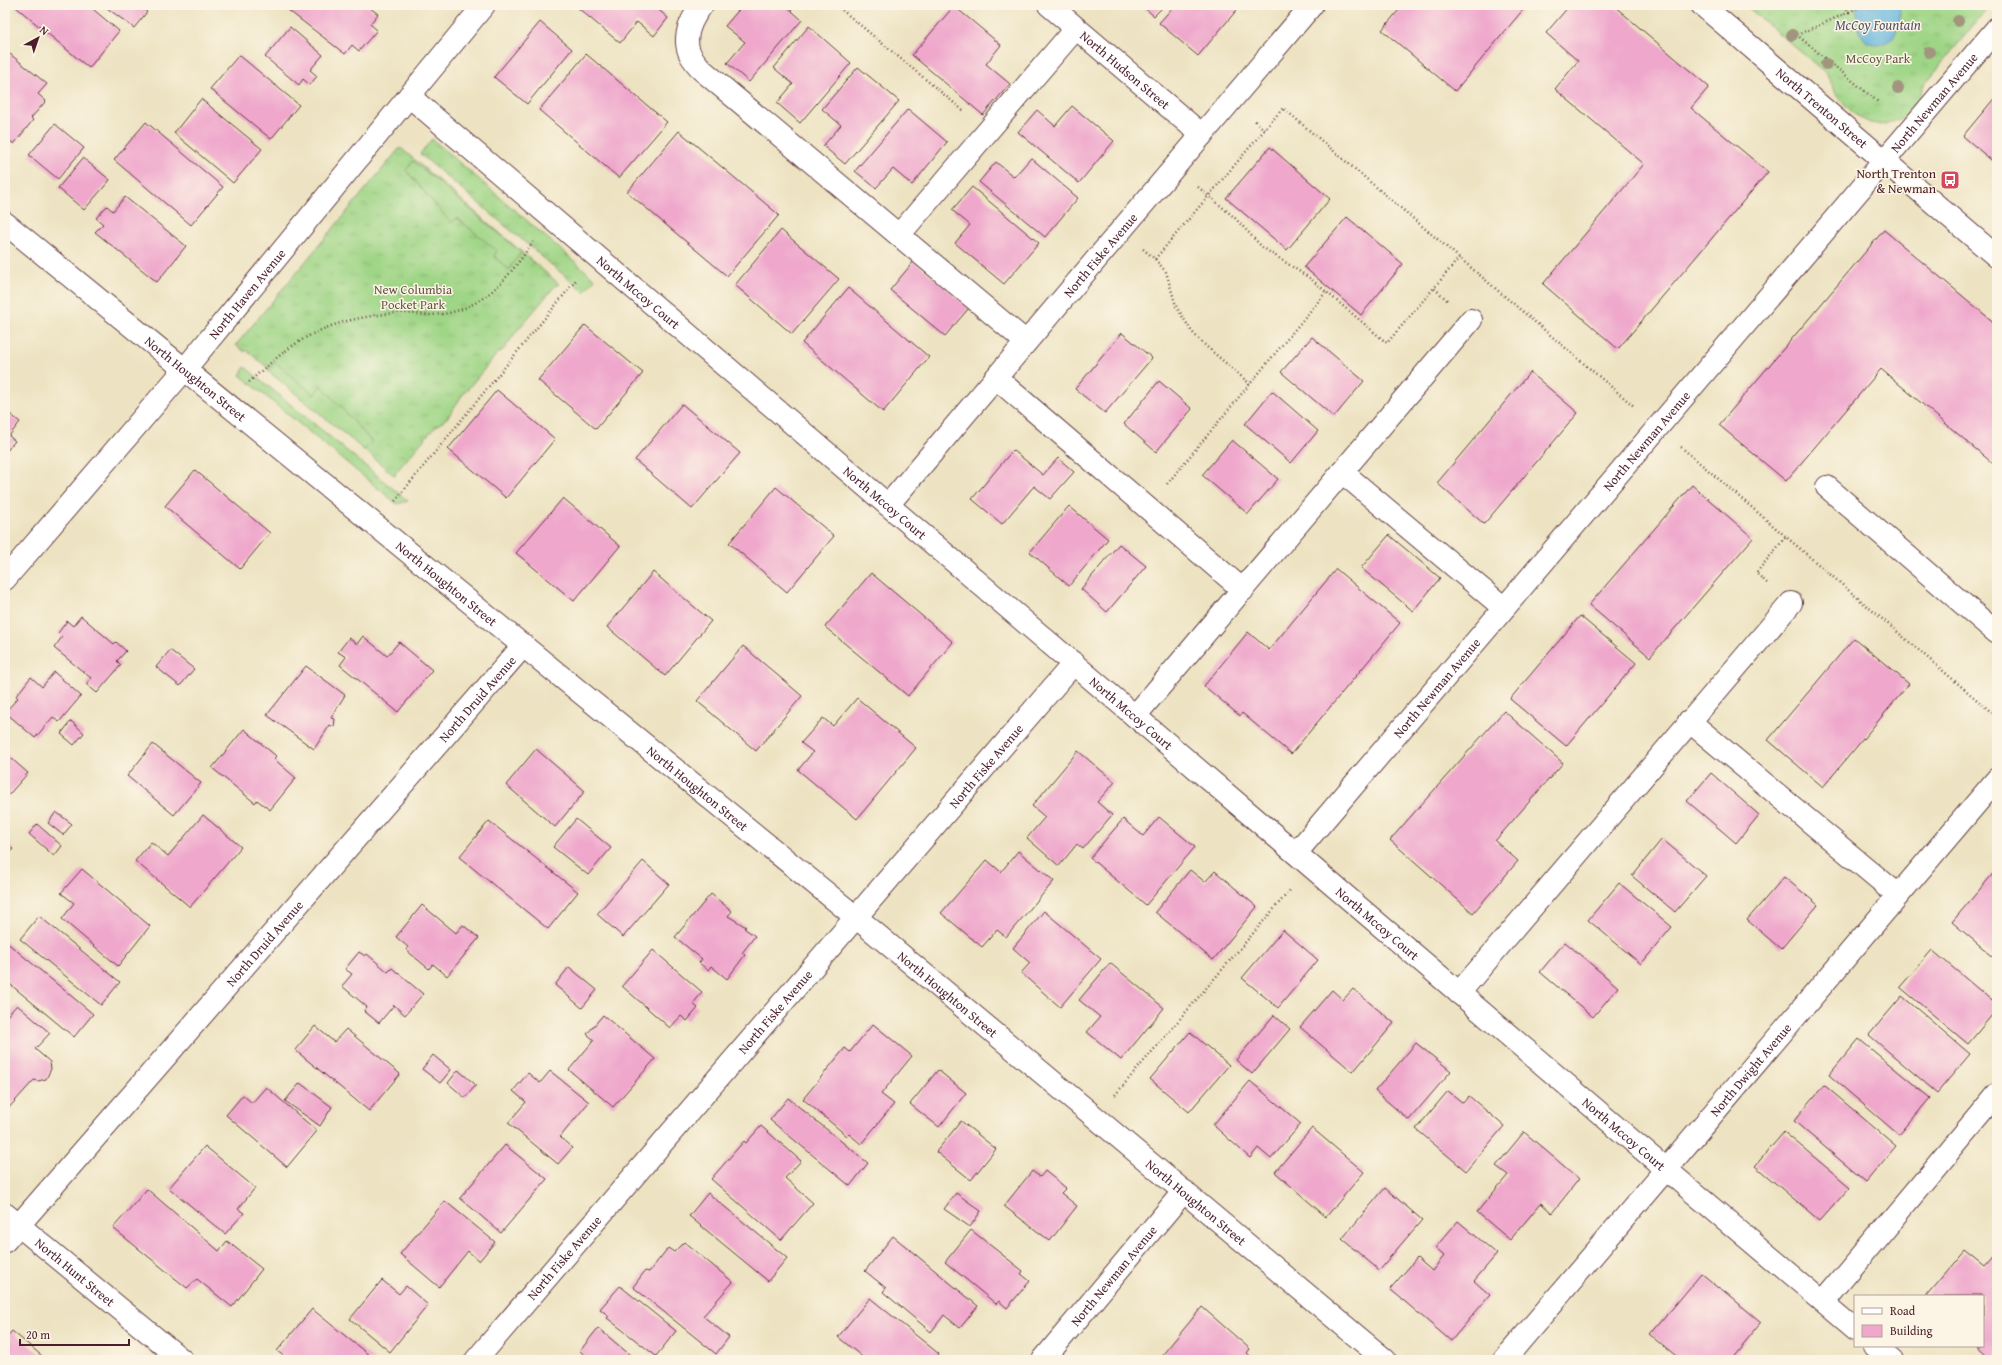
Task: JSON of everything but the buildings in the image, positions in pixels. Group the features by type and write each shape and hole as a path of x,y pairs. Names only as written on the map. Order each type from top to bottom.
{"street":[{"name":"North Haven Avenue","path":"5,579 185,369 484,5"},
{"path":"702,5 692,18 687,38 690,54 702,70 1026,342"},
{"name":"North Hudson Street","path":"1049,5 1202,135"},
{"name":"North Fiske Avenue","path":"888,505 1312,5"},
{"name":"North Trenton Street","path":"1702,5 1997,257"},
{"path":"899,235 989,132 1076,28"},
{"name":"North Newman Avenue","path":"1303,859 1504,608 1997,28"},
{"name":"North Mccoy Court","path":"409,96 1459,993 1854,1328"},
{"name":"North Houghton Street","path":"5,223 524,644 857,918 1385,1360"},
{"path":"1135,716 1471,320"},
{"path":"996,378 1243,590"},
{"path":"1342,472 1504,608"},
{"path":"1827,487 1997,633"},
{"path":"1459,993 1791,603"},
{"name":"North Druid Avenue","path":"9,1227 524,644"},
{"name":"North Fiske Avenue","path":"476,1360 1074,664"},
{"path":"1690,721 1898,896"},
{"name":"North Dwight Avenue","path":"1504,1360 1997,779"},
{"path":"1823,1302 1997,1094"},
{"name":"North Newman Avenue","path":"1043,1360 1184,1191"},
{"name":"North Hunt Street","path":"9,1227 182,1360"},
{"path":"1876,1347 1891,1360"}],"path":[{"path":"836,5 989,132"},
{"path":"1846,5 1848,12"},
{"path":"1863,5 1797,35 1878,102"},
{"path":"1155,259 1283,108 1638,410"},
{"path":"1174,168 1234,217 1262,247 1311,279 1387,344 1459,258"},
{"path":"226,402 287,348 322,329 352,320 396,313 430,315 456,312 478,302 501,285 518,264 551,217"},
{"path":"1121,231 1155,259 1166,272 1176,306 1192,332 1250,384"},
{"path":"376,524 597,256"},
{"path":"1434,288 1471,320"},
{"path":"1148,508 1326,292"},
{"path":"1675,442 1997,717"},
{"path":"1786,537 1756,573 1791,603"},
{"path":"1096,1118 1303,859"}],"green space":[{"name":"McCoy Park","path":"1745,5 1990,5 1924,85 1914,107 1904,117 1885,125 1871,123 1854,114 1837,96 1827,74"},
{"path":"432,139 595,279 584,292 420,154"},
{"name":"New Columbia Pocket Park","path":"399,149 402,149 559,284 555,286 516,332 505,348 496,355 461,397 448,417 433,429 396,472 395,476 364,450 366,447 246,350 245,352 236,345"},
{"path":"413,161 521,252 509,270 494,256 497,251 457,218 451,223 406,170"},
{"path":"275,362 314,395 321,385 372,442 364,450 268,371"},
{"path":"245,367 408,501 397,504 240,375"}],"water":[{"name":"McCoy Fountain","path":"1856,5 1899,5 1899,21 1893,36 1882,44 1875,44 1866,41 1859,30"}],"place":[{"name":"North Trenton & Newman","path":"1950,180"}]}
